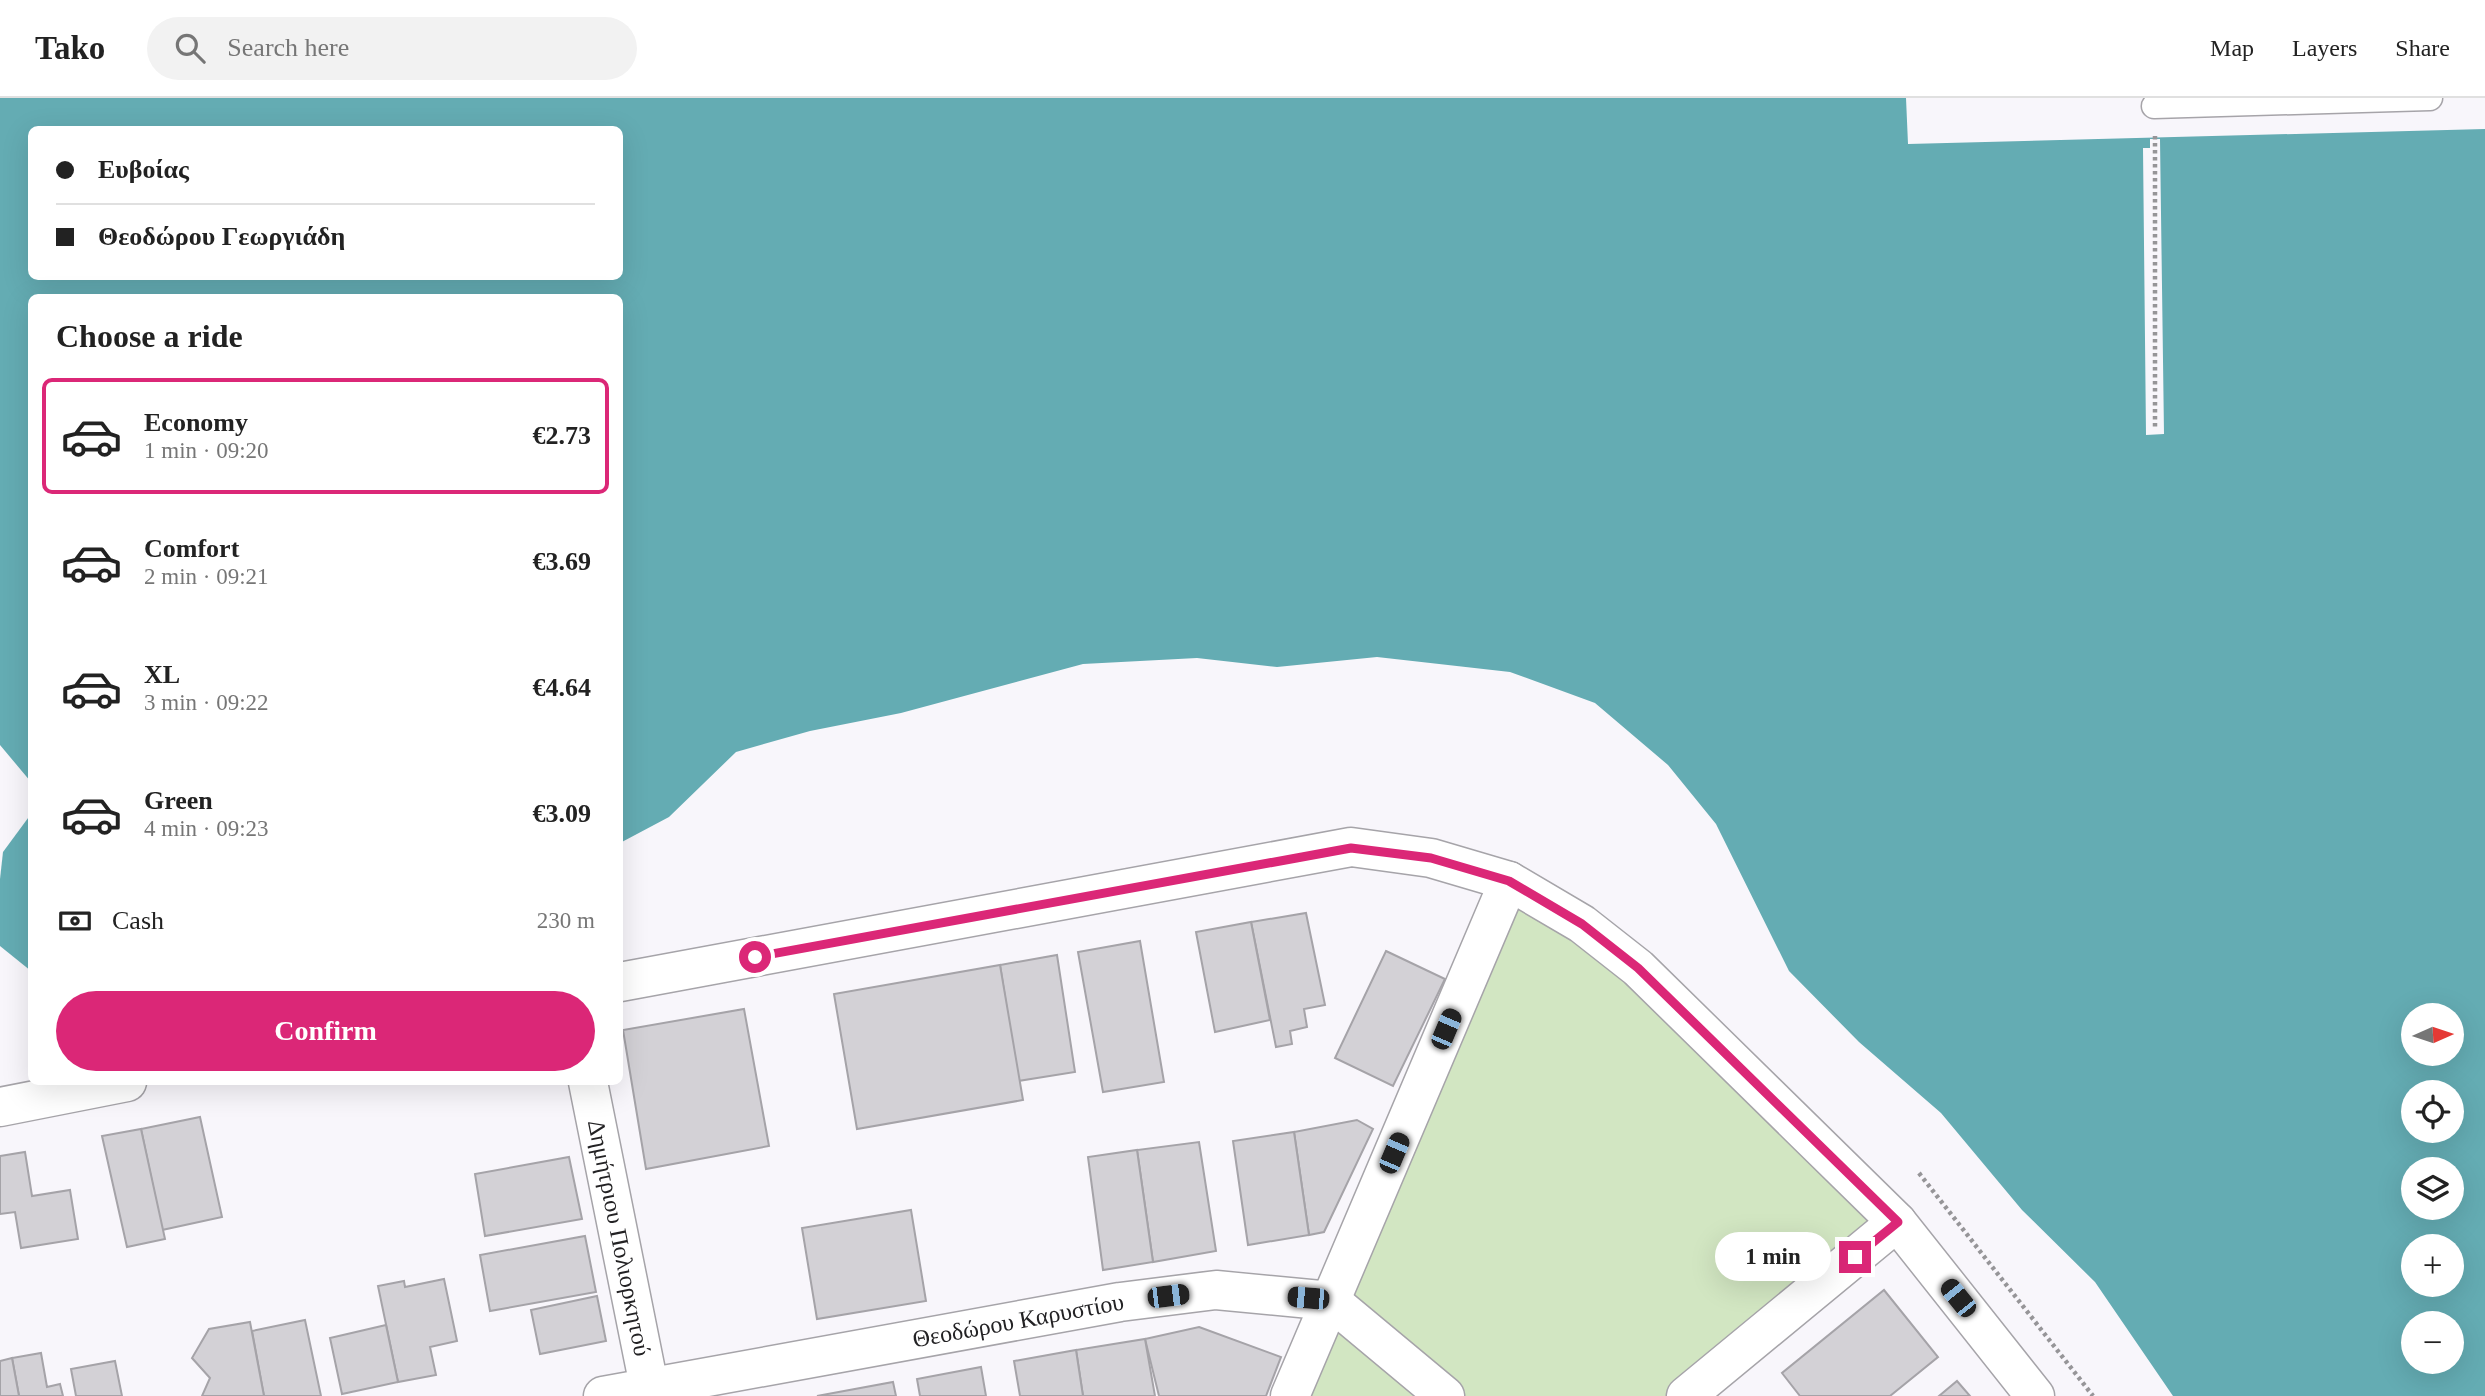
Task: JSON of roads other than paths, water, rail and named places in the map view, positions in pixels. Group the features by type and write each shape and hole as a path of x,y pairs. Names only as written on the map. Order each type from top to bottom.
{"street":[{"path":"623,981 1351,848 1431,858 1509,881 1582,924 1638,968 1898,1222 2035,1396"},
{"path":"1290,1396 1509,881"},
{"path":"0,1107 112,1085"},
{"name":"Δημήτριου Πολιορκητού","path":"589,1085 650,1391"},
{"path":"1686,1396 1898,1222"},
{"name":"Θεοδώρου Καρυστίου","path":"603,1396 650,1391 1120,1302 1216,1290 1331,1301"},
{"path":"1331,1301 1445,1396"}],"lane":[{"path":"2154,106 2430,98"}],"water":[{"path":"0,98 1906,98 1908,144 2485,129 2485,1396 2173,1396 2095,1282 2022,1210 1941,1113 1859,1042 1789,971 1716,824 1668,765 1595,703 1510,672 1377,657 1277,667 1197,658 1083,664 901,713 810,731 736,752 669,817 623,841 623,294 28,294 28,778 0,745"},
{"path":"28,818 28,969 0,946 0,879 3,852"}]}
